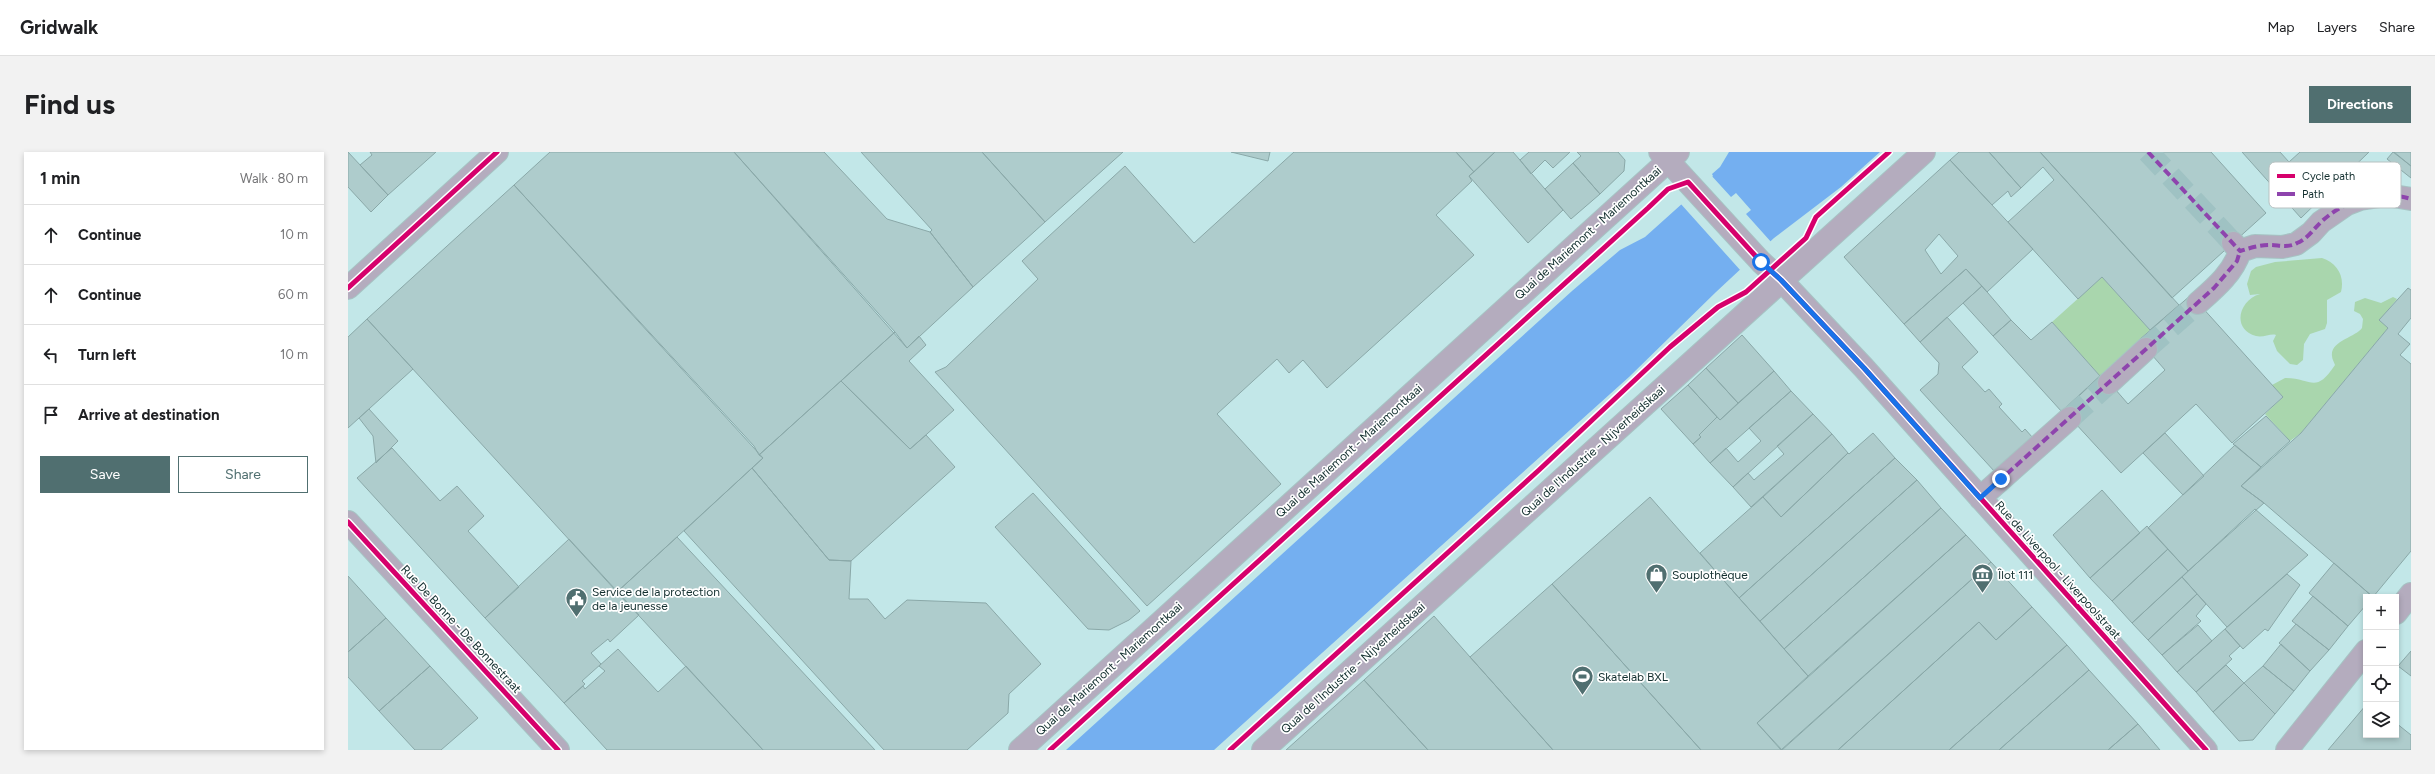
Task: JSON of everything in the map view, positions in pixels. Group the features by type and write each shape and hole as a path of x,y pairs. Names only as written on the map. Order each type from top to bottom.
{"street":[{"path":"348,288 497,152"},
{"name":"Quai de l'Industrie - Nijverheidskaai","path":"1263,750 1924,152"},
{"name":"Rue de Liverpool - Liverpoolstraat","path":"1669,155 1688,182 1761,262 1781,280 1864,368 2206,750"},
{"name":"Quai de Mariemont - Mariemontkaai","path":"1020,750 1669,155"},
{"path":"2401,197 2411,199"},
{"path":"2198,303 2223,280 2236,261 2236,247 2282,247 2296,244 2311,233 2321,222 2341,208"},
{"path":"2109,382 2146,349"},
{"path":"1980,498 2070,418"},
{"name":"Rue De Bonne - De Bonnestraat","path":"348,522 558,750"},
{"path":"2399,609 2411,594"},
{"path":"2287,750 2363,655"}],"green space":[{"path":"2322,258 2332,263 2339,271 2342,281 2341,292 2327,300 2327,323 2325,329 2310,334 2304,344 2303,360 2297,365 2290,364 2277,351 2273,341 2276,335 2256,336 2248,332 2243,327 2241,315 2243,308 2253,297 2260,294 2250,295 2247,284 2251,271 2256,267 2275,262"},
{"path":"2102,277 2150,330 2100,376 2052,322"},
{"path":"2393,297 2397,299 2380,320 2388,328 2301,433 2290,441 2265,414 2283,397 2272,385 2285,378 2313,383 2323,380 2335,365 2332,351 2335,347 2362,328 2363,319 2360,314 2354,311 2355,302 2365,298 2381,303"}],"water":[{"path":"1729,152 1880,152 1841,187 1774,238 1629,377 1214,750 1066,750 1572,291 1620,250 1645,237 1713,176 1712,174 1720,167"}],"pier":[{"path":"1710,174 1731,197 1736,193 1751,210 1746,214 1772,243 1741,271 1680,203"}],"building":[{"path":"348,152 388,195 371,212 348,187"},
{"path":"370,152 436,152 388,195 360,165 372,155"},
{"path":"550,152 734,152 895,332 759,455 754,446 514,185"},
{"path":"734,152 824,152 887,219 930,232 973,287 907,348"},
{"path":"861,152 982,152 1045,222 973,287 930,232 932,230"},
{"path":"982,152 1123,152 1045,222"},
{"path":"1231,152 1270,152 1268,161"},
{"path":"1294,152 1456,152 1474,172 1469,176 1472,181 1436,215 1474,255 1327,388 1303,360 1289,373 1277,359 1217,414 1281,484 1147,606 935,372 946,367 1038,279 1022,261 1125,166 1194,243"},
{"path":"1456,152 1495,152 1474,172"},
{"path":"1495,152 1513,152 1563,210 1528,243 1469,176"},
{"path":"1529,152 1570,152 1553,168 1545,160 1531,174 1520,160"},
{"path":"1577,152 1618,152 1625,160 1624,171 1600,194 1573,163 1581,156"},
{"path":"1959,152 1989,152 2021,188 2011,197 2008,191 1992,205 1950,160"},
{"path":"1989,152 2040,152 2179,305 2150,330 2102,277 2078,299 2008,222 2054,180 2043,167 2021,188"},
{"path":"2040,152 2211,152 2266,213 2172,298"},
{"path":"2242,152 2280,152 2289,162 2269,162 2269,182"},
{"path":"2300,152 2369,152 2359,162 2289,162"},
{"path":"2393,152 2411,166 2411,178 2401,170 2401,162 2391,162 2387,159"},
{"path":"2394,152 2411,152 2411,166"},
{"path":"1950,160 2033,249 1987,292 1966,269 1904,324 1844,257","holes":["1939,234 1958,256 1941,274 1925,250"]},
{"path":"1573,163 1600,194 1571,219 1545,189"},
{"path":"514,185 763,458 617,592 367,319"},
{"path":"2292,208 2311,208 2301,218"},
{"path":"1966,269 1982,286 1920,342 1904,324"},
{"path":"1982,286 2011,320 1993,336 1963,303"},
{"path":"2408,288 2411,290 2411,318 2398,334 2410,344 2400,355 2411,364 2411,551 2375,594 2370,594 2264,503 2241,486 2301,433 2388,328 2379,320"},
{"path":"2191,295 2283,397 2232,443 2196,404 2121,473 2063,410 2102,374 2128,404 2165,370 2139,340"},
{"path":"1947,317 1978,352 1962,367 1985,392 1989,389 2002,404 1999,407 2022,432 2025,429 2033,438 1995,472 1920,390 1938,374 1939,363 1920,342"},
{"path":"367,319 413,369 348,428 348,337"},
{"path":"2011,320 2031,340 2052,322 2100,376 2062,412 1993,336"},
{"path":"895,332 907,348 919,336 926,345 909,361 954,410 910,449 841,381"},
{"path":"1742,335 1774,371 1738,403 1706,368"},
{"path":"1706,368 1738,403 1720,420 1688,385"},
{"path":"1774,371 1791,391 1710,463 1693,444 1701,437 1699,435 1717,417 1720,420"},
{"path":"841,381 910,449 926,435 955,467 851,561 829,560 752,468 763,458 759,455"},
{"path":"1688,385 1717,417 1699,435 1701,437 1693,444 1661,409"},
{"path":"1791,391 1813,414 1733,487 1710,463 1726,448 1738,462 1761,441 1749,428"},
{"path":"369,409 398,441 376,463 373,436 359,418"},
{"path":"1813,414 1832,434 1751,507 1733,487 1748,473 1754,480 1784,454 1777,446"},
{"path":"2266,416 2290,441 2261,467 2233,444"},
{"path":"1873,433 1895,458 1739,598 1700,553 1763,497 1781,517 1848,453 1849,454"},
{"path":"2165,433 2204,476 2183,495 2143,453"},
{"path":"1832,434 1848,453 1781,517 1763,497"},
{"path":"2235,445 2261,467 2241,486 2264,503 2188,571 2148,528"},
{"path":"392,448 440,501 457,486 484,516 468,531 519,587 485,618 357,478"},
{"path":"1895,458 1917,480 1760,621 1739,598"},
{"path":"752,468 829,560 851,561 849,599 868,599 885,619 907,600 986,603 1041,664 1009,694 1008,713 967,750 884,750 684,531"},
{"path":"1917,480 1941,508 1784,649 1760,621"},
{"path":"2102,490 2140,533 2090,578 2053,535"},
{"path":"1033,493 1140,611 1129,620 1109,630 1088,629 995,527"},
{"path":"1650,497 1808,676 1757,723 1782,750 1701,750 1552,584"},
{"path":"1941,508 1966,535 1808,676 1784,649"},
{"path":"2255,509 2308,555 2227,627 2182,577"},
{"path":"2147,526 2168,549 2112,601 2090,578"},
{"path":"1966,535 1991,562 1781,750 1757,723"},
{"path":"677,537 875,750 763,750 617,592"},
{"path":"569,539 639,615 610,642 608,639 591,653 601,664 582,681 585,684 564,703 485,618"},
{"path":"2168,549 2188,571 2132,623 2112,601"},
{"path":"1991,562 2032,607 1996,640 1979,622 1838,750 1782,750"},
{"path":"2334,563 2370,594 2363,594 2363,608 2348,626 2309,593"},
{"path":"2287,574 2300,585 2268,631 2265,629 2243,649 2225,629"},
{"path":"348,576 386,618 348,652"},
{"path":"2182,577 2197,594 2148,640 2132,623"},
{"path":"1552,584 1701,750 1553,750 1470,657"},
{"path":"2197,594 2206,604 2196,616 2201,621 2162,655 2148,640"},
{"path":"2313,596 2348,626 2329,650 2292,621"},
{"path":"2032,607 2067,645 1949,750 1838,750 1979,622 1996,640"},
{"path":"1434,616 1553,750 1428,750 1364,680"},
{"path":"386,618 430,666 379,711 348,677 348,652"},
{"path":"2296,624 2329,650 2310,671 2279,643"},
{"path":"2198,625 2212,641 2177,672 2162,655"},
{"path":"2225,629 2240,646 2229,656 2232,659 2196,692 2177,672"},
{"path":"2281,644 2310,671 2294,691 2263,666"},
{"path":"2067,645 2089,670 1999,750 1949,750"},
{"path":"618,649 658,692 686,666 763,750 607,750 564,703 583,686 585,689 605,671 599,666"},
{"path":"2411,651 2411,676 2399,667"},
{"path":"2226,665 2244,683 2213,712 2196,692"},
{"path":"430,666 478,718 441,750 415,750 379,711"},
{"path":"2263,666 2294,691 2275,714 2244,683"},
{"path":"2089,670 2138,724 2108,750 1999,750"},
{"path":"1364,680 1428,750 1286,750"},
{"path":"2244,683 2275,714 2253,740 2239,741 2213,712"},
{"path":"2363,709 2363,738 2399,738 2399,725 2411,735 2411,750 2328,750"},
{"path":"2138,724 2160,750 2108,750"}],"tunnel":[{"path":"2148,152 2233,243"},
{"path":"2146,349 2198,303"},
{"path":"2070,418 2109,383"}],"marked path":[{"path":"2148,152 2240,251 2270,245 2294,245 2307,237 2329,215 2340,208"},
{"path":"2401,196 2411,199"},
{"path":"1980,498 2214,288 2237,261 2240,251"}],"cycle path":[{"path":"348,288 497,152"},
{"path":"1230,750 1539,470 1670,347 1718,307 1746,292 1806,238 1816,217 1889,152"},
{"path":"1050,750 1668,189 1688,182 1761,262 1781,280 1864,368 2206,750"},
{"path":"348,522 558,750"}],"place":[{"name":"Souplothèque","path":"1656,594"},
{"name":"Îlot 111","path":"1983,594"},
{"name":"Service de la protection de la jeunesse","path":"576,618"},
{"name":"Skatelab BXL","path":"1582,696"}],"route":[{"path":"1761,262 1781,280 1864,368 1980,498 2001,479"}]}
